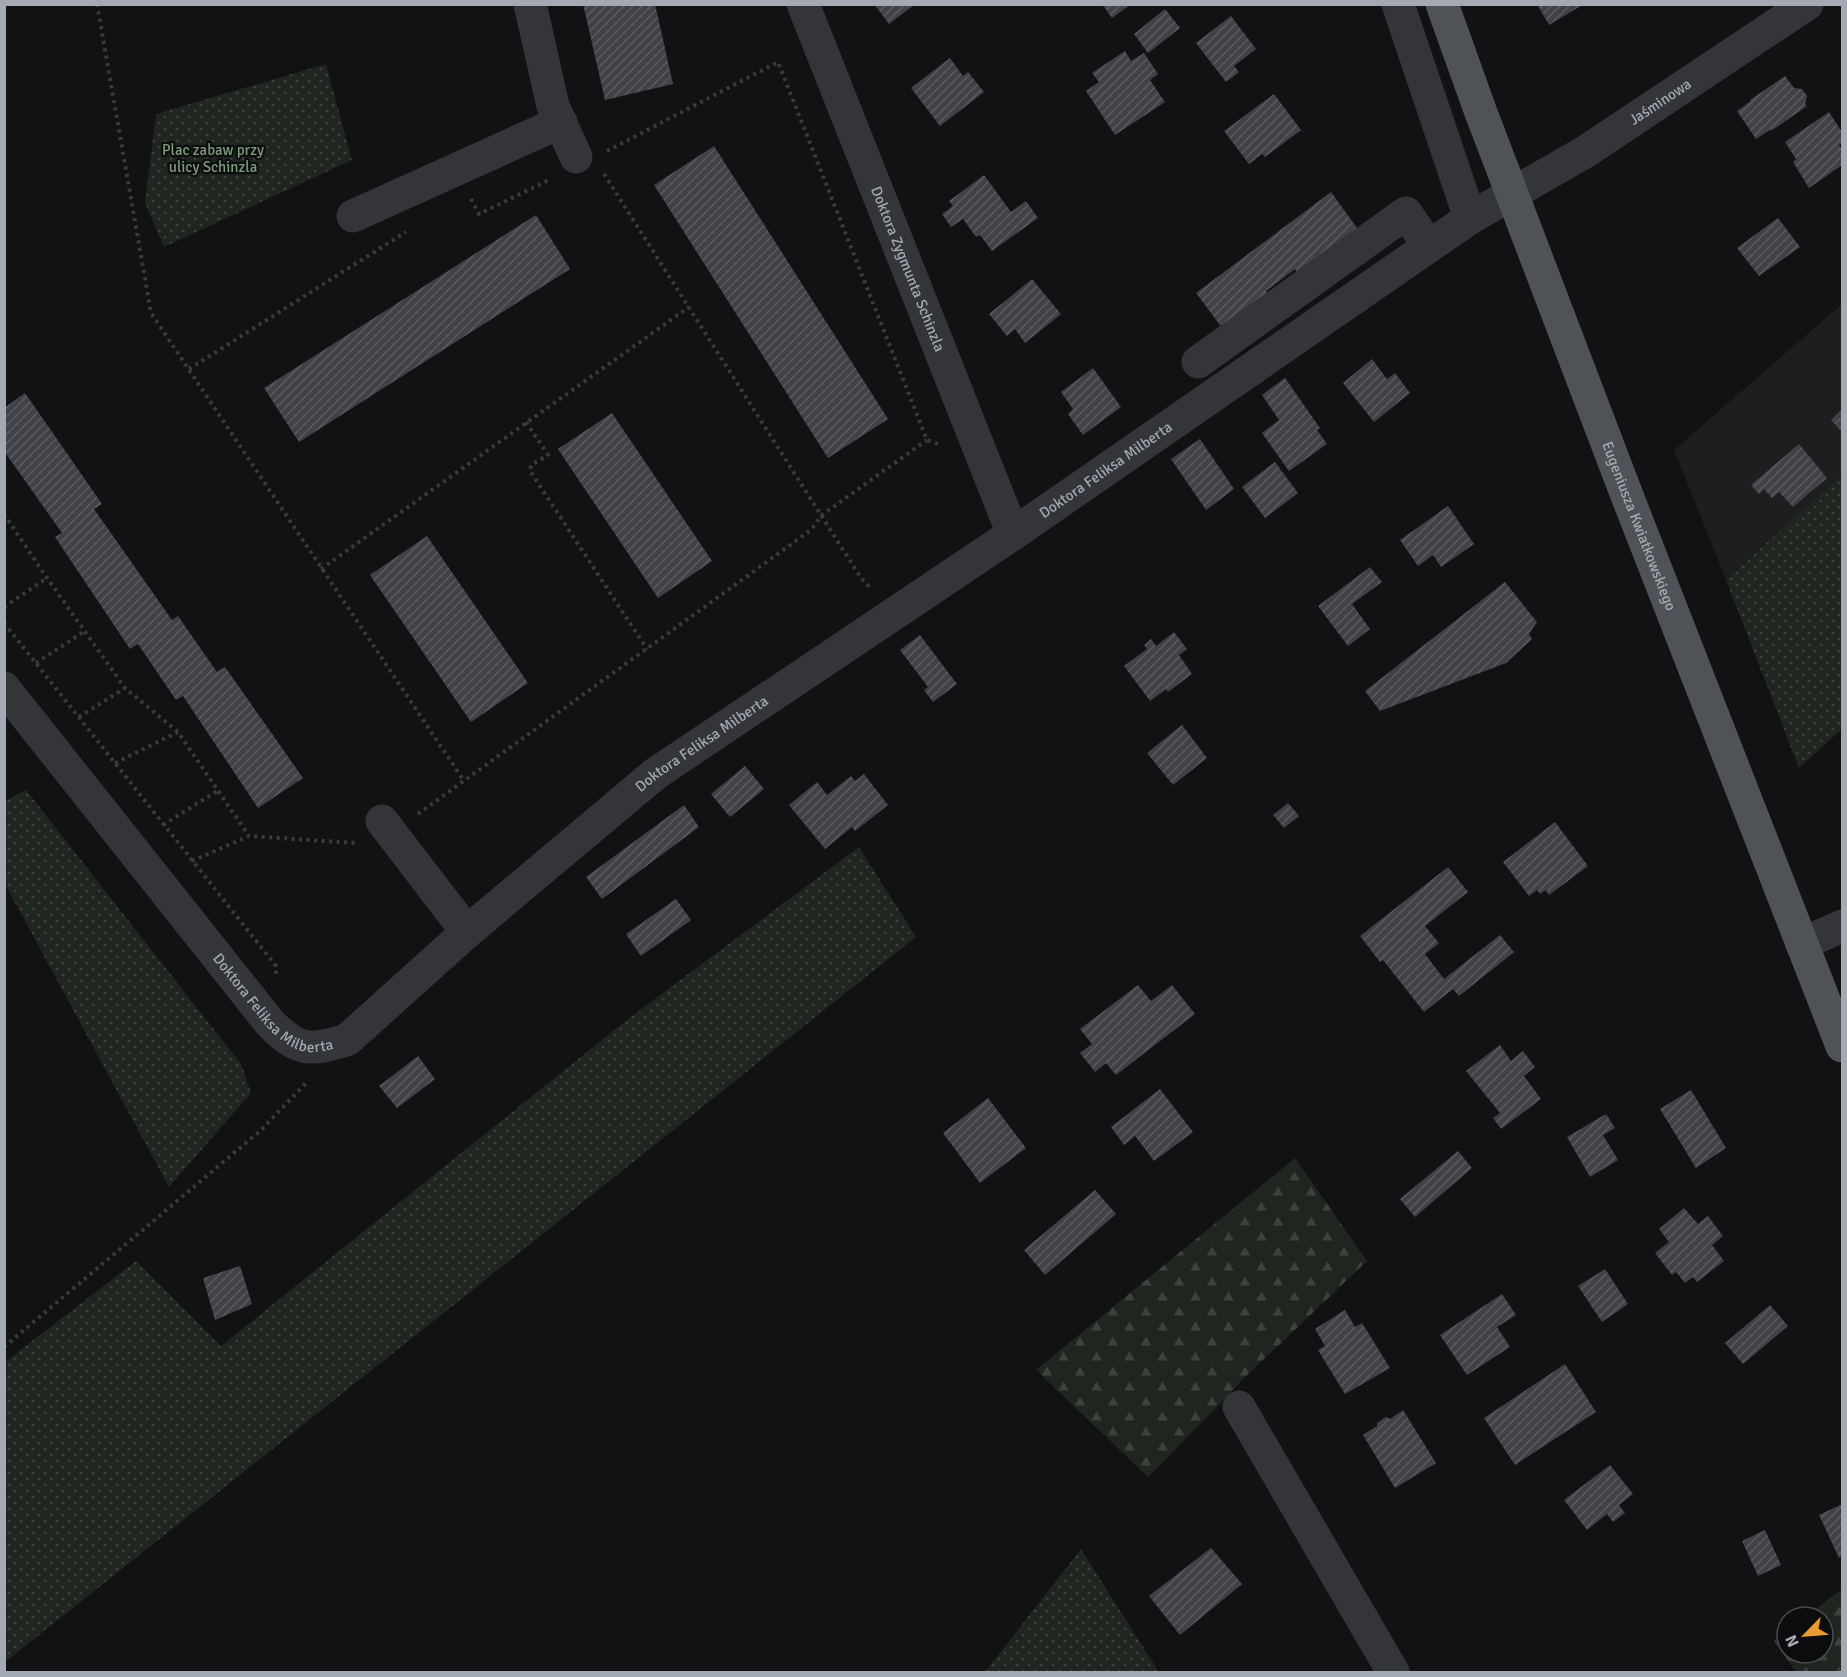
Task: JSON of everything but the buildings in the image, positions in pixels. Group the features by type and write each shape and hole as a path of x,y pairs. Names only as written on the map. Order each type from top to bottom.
{"main road":[{"name":"Eugeniusza Kwiatkowskiego","path":"1442,4 1512,194 1842,1046"}],"street":[{"path":"530,4 553,106 585,163"},
{"name":"Doktora Zygmunta Schinzla","path":"803,4 1012,534"},
{"path":"1398,4 1470,218"},
{"name":"Jaśminowa","path":"1512,194 1585,152 1807,4"},
{"path":"352,216 561,122"},
{"name":"Doktora Feliksa Milberta","path":"4,688 270,1023 286,1039 303,1047 323,1047 347,1040 467,932 654,774 1012,534 1470,218 1512,194"},
{"path":"1198,362 1406,213 1429,246"},
{"path":"387,827 467,932"},
{"path":"1802,944 1842,927"},
{"path":"1239,1407 1393,1672"}],"path":[{"path":"97,4 151,313 464,781"},
{"path":"192,861 249,836 375,844 387,827 464,781 811,530 822,515 927,440 778,62 585,163 479,214 468,193"},
{"path":"585,163 689,307 861,578 870,588 876,590"},
{"path":"189,369 408,231"},
{"path":"321,569 689,307"},
{"path":"526,422 548,455 531,465 530,471 647,649"},
{"path":"4,514 7,522 125,688 178,732 249,836"},
{"path":"4,607 47,578"},
{"path":"4,623 276,966 276,976"},
{"path":"36,663 85,631"},
{"path":"79,717 125,688"},
{"path":"116,764 178,732"},
{"path":"163,825 218,790"},
{"path":"4,1347 260,1131 347,1040"}],"shaded area":[{"path":"1842,304 1842,474 1726,580 1674,450"}],"green space":[{"name":"Plac zabaw przy ulicy Schinzla","path":"326,64 352,160 164,247 145,203 156,114"},
{"path":"1842,474 1842,729 1799,768 1726,580"},
{"path":"26,790 241,1064 251,1093 169,1187 5,884 5,801"},
{"path":"859,847 916,937 5,1662 5,1362 136,1261 221,1346 628,1019"},
{"path":"1295,1158 1367,1261 1241,1381 1148,1477 1036,1370"},
{"path":"1081,1549 1159,1672 985,1672"},
{"path":"1842,1589 1842,1672 1796,1672 1791,1665 1835,1665 1835,1605 1821,1605"}]}
